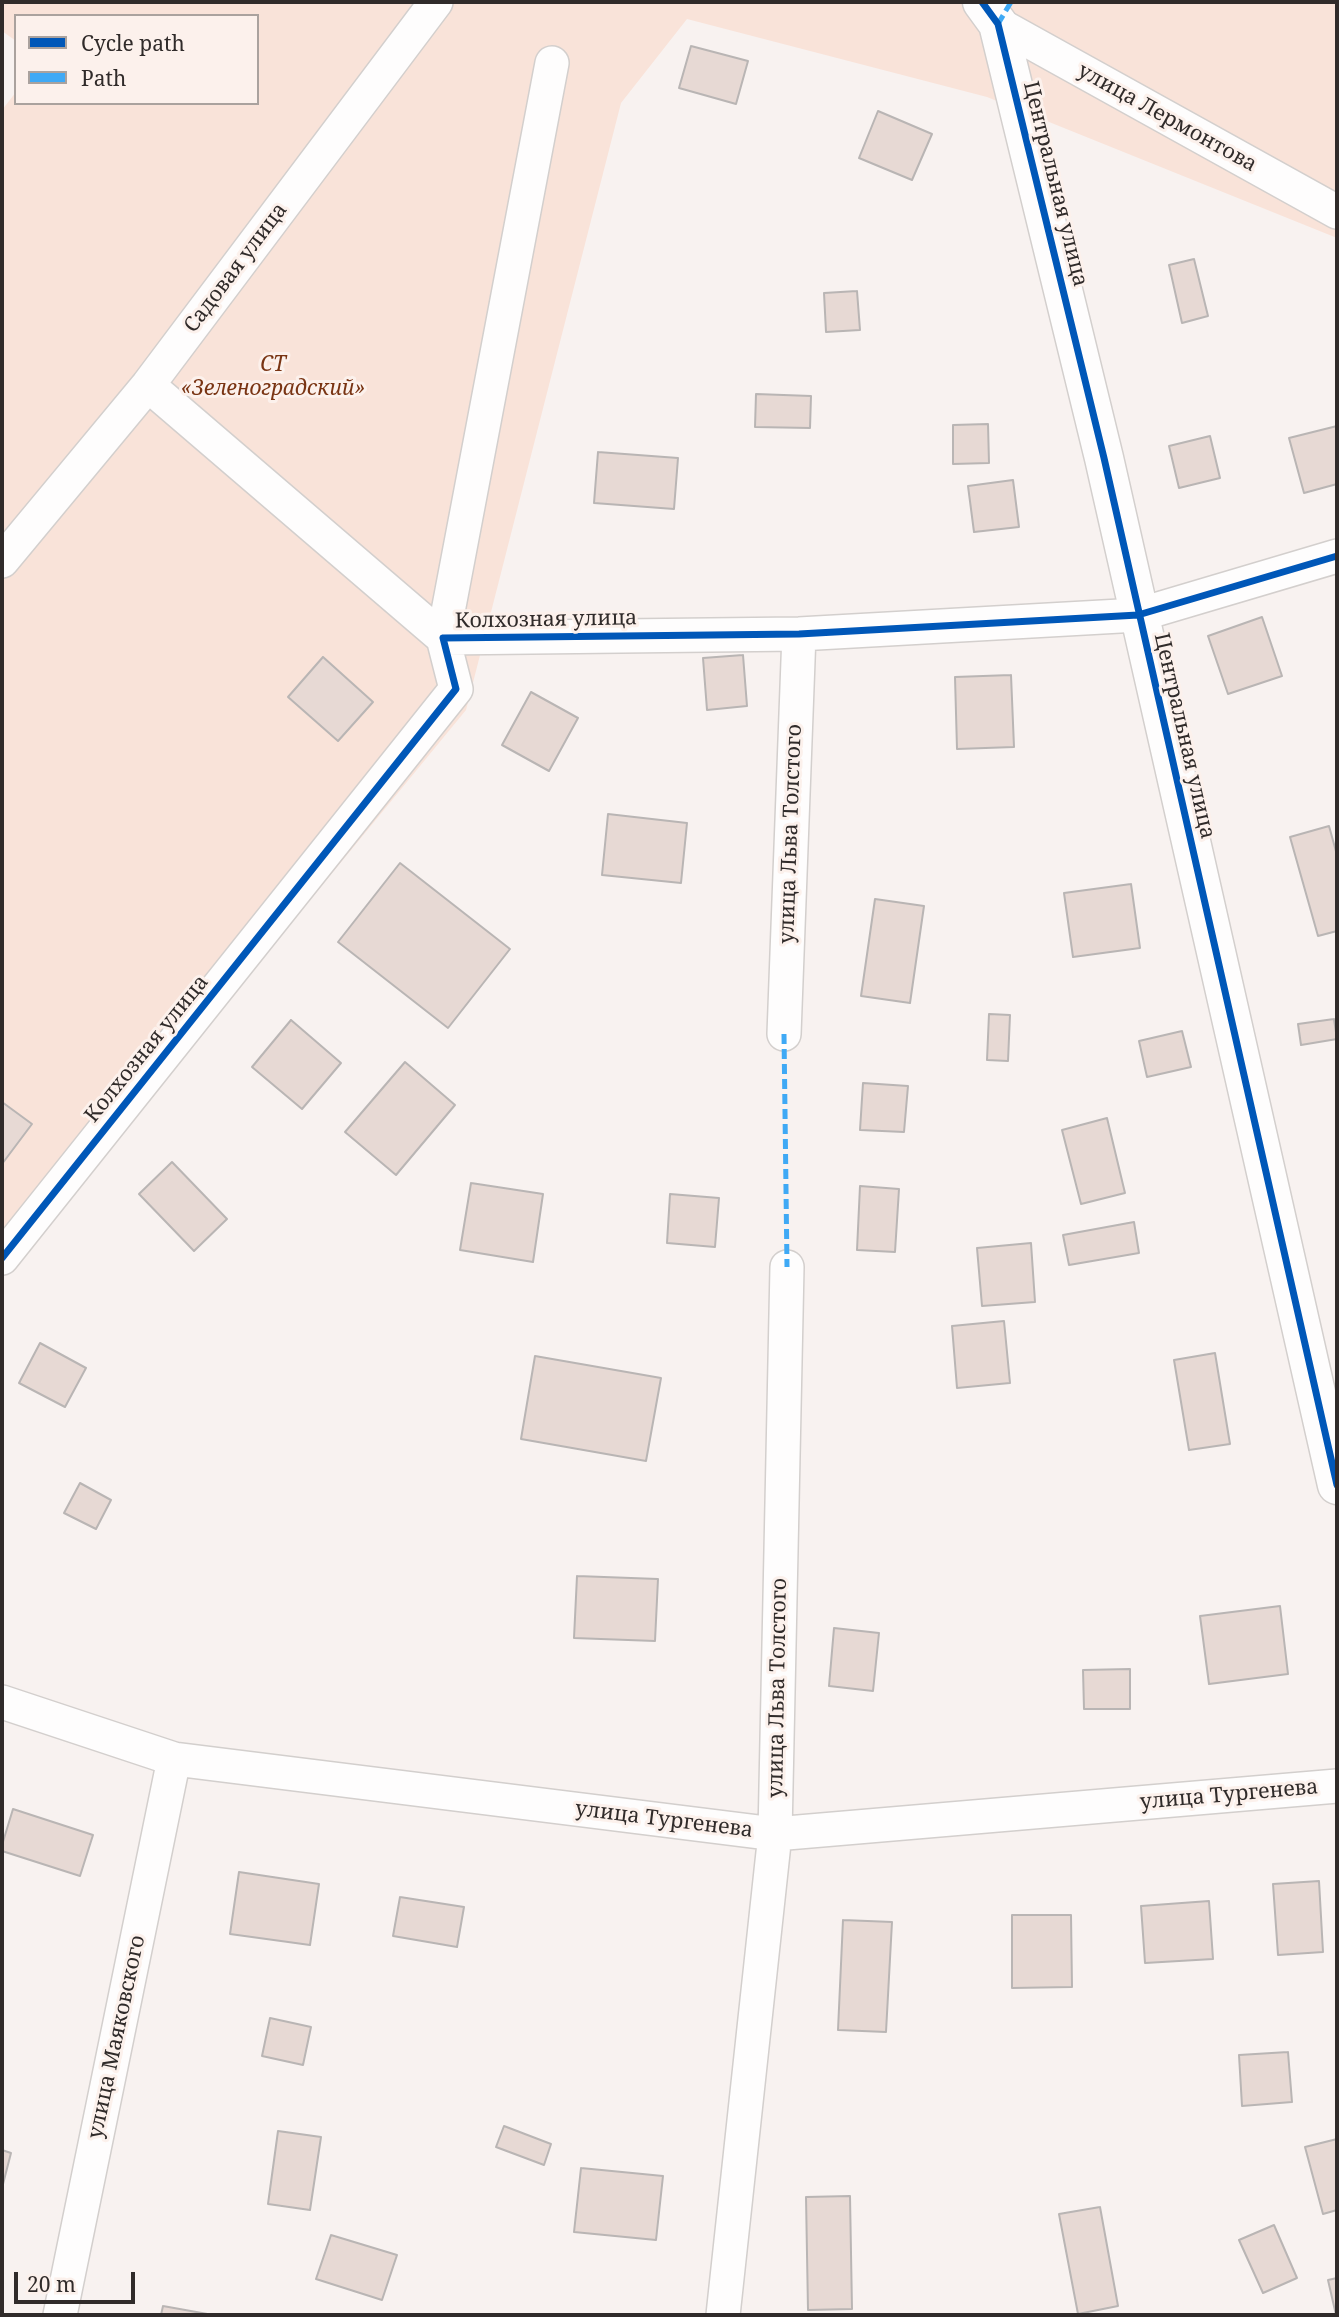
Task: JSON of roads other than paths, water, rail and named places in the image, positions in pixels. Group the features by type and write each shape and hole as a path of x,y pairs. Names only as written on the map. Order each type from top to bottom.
{"street":[{"name":"Садовая улица","path":"2,561 148,385 436,2"},
{"name":"улица Лермонтова","path":"990,13 1337,212"},
{"name":"Центральная улица","path":"990,13 1104,458 1337,1485"},
{"path":"148,385 443,638 552,63"},
{"name":"Колхозная улица","path":"2,1258 456,689 443,638 799,634 1138,615 1337,556"},
{"name":"улица Льва Толстого","path":"784,1034 799,634"},
{"name":"улица Льва Толстого","path":"723,2315 775,1834 787,1267"},
{"name":"улица Тургенева","path":"2,1702 174,1759 775,1834 1337,1786"},
{"name":"улица Маяковского","path":"60,2315 174,1759"}],"park label":[{"name":"СТ «Зеленоградский»","path":"273,377"}]}
